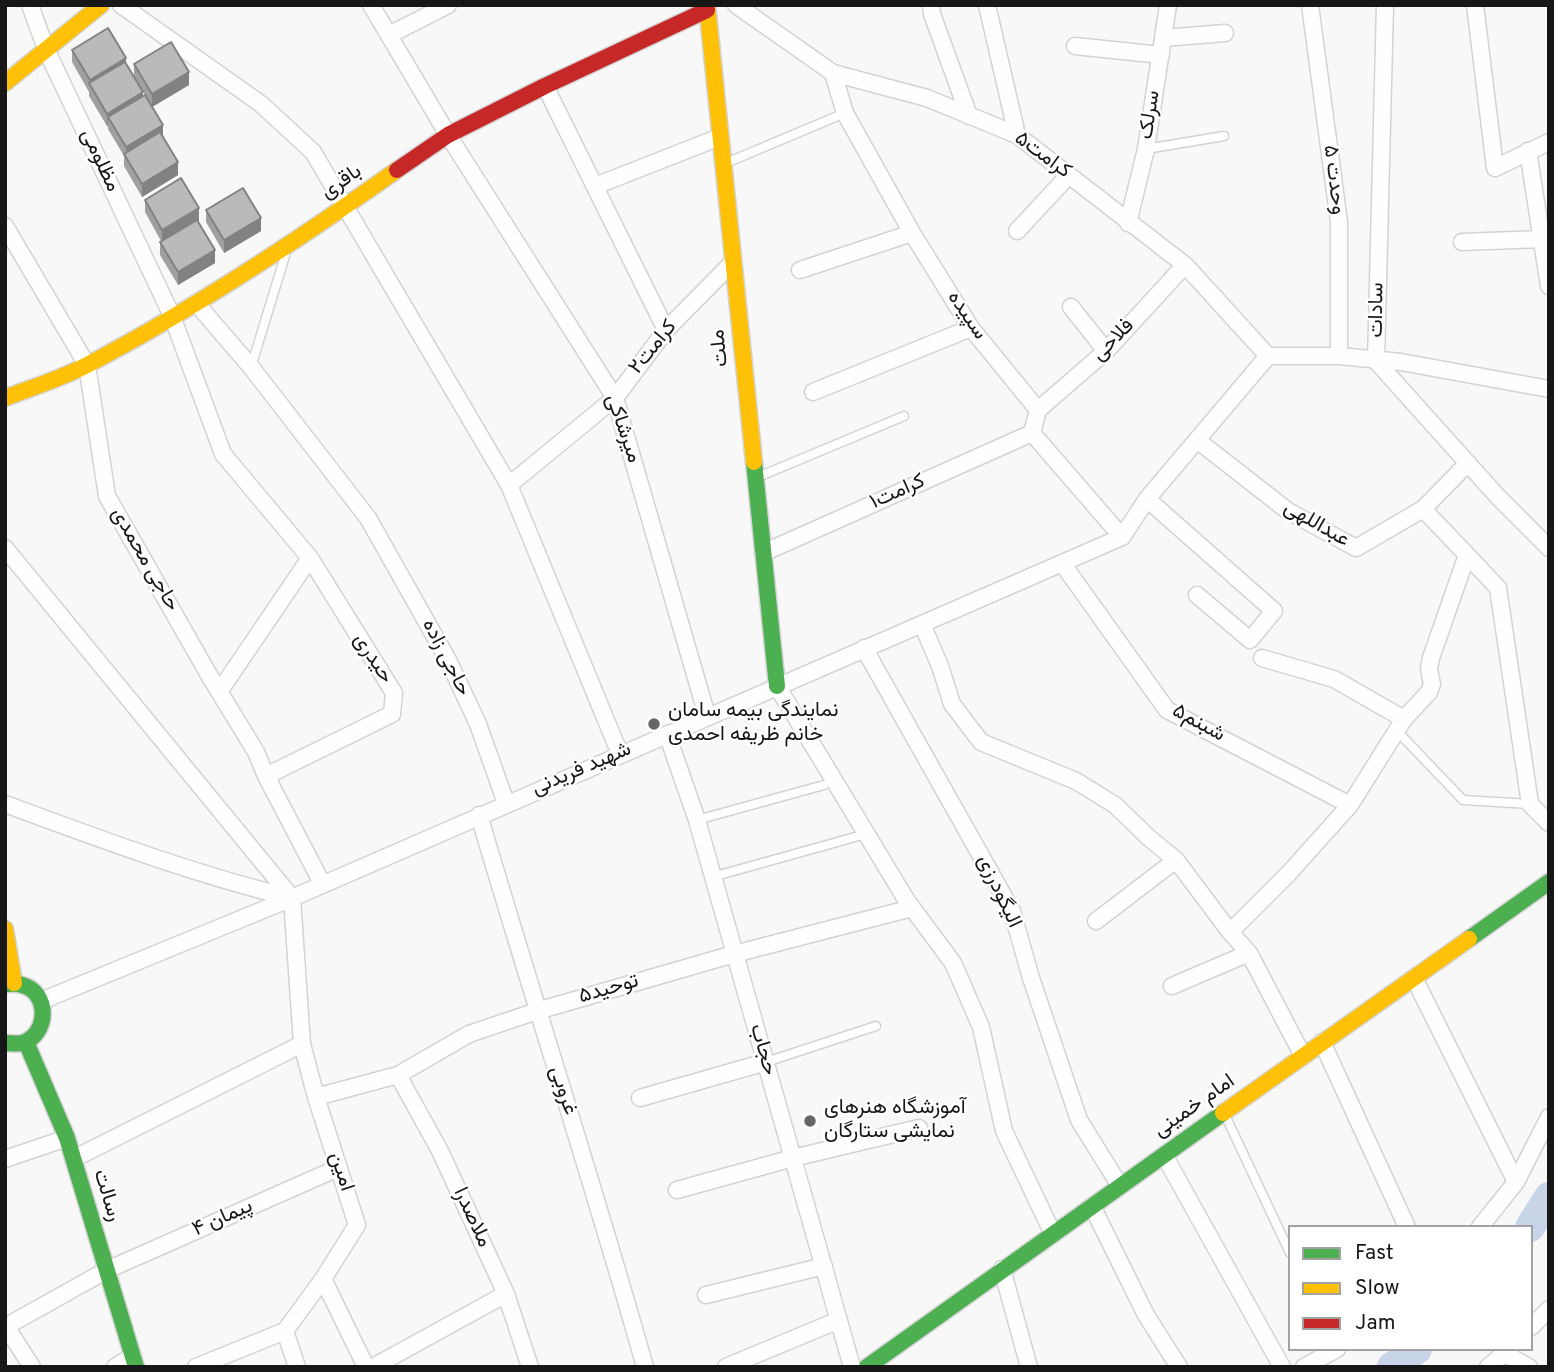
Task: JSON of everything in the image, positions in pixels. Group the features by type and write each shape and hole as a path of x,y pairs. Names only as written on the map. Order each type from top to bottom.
{"street":[{"name":"مظلومی","path":"30,5 47,49 172,316 223,454 310,558"},
{"path":"5,83 101,5"},
{"path":"121,5 261,104 313,152 343,208 509,485 620,754"},
{"name":"میرشاکی","path":"371,5 448,135 615,398 707,716"},
{"path":"389,35 448,5"},
{"name":"کرامت۵","path":"736,5 833,73 927,98 1017,135 1185,265 1268,356"},
{"path":"931,5 969,116"},
{"path":"987,5 1017,135"},
{"name":"سرلک","path":"1128,223 1146,149 1168,5"},
{"name":"وحدت ۵","path":"1310,5 1339,222 1339,356"},
{"name":"سادات","path":"1385,5 1376,361 1549,548"},
{"path":"1475,5 1495,168 1549,142"},
{"name":"باقری","path":"5,398 87,365 196,303 288,247 448,135 707,8"},
{"name":"ملت","path":"707,8 777,686"},
{"path":"1075,46 1162,46 1225,33"},
{"name":"سپیده","path":"833,73 845,113 912,233 971,328 1038,410"},
{"path":"545,86 666,330"},
{"path":"595,186 720,137"},
{"path":"1528,152 1549,286"},
{"path":"1017,230 1069,175"},
{"name":"حاجی محمدی","path":"5,226 87,365 107,496 256,752 322,883"},
{"path":"800,271 912,233"},
{"path":"1462,242 1542,239"},
{"name":"کرامت۲","path":"509,485 615,398 666,330 733,261"},
{"name":"فلاحی","path":"1038,410 1107,351 1185,265"},
{"name":"حاجی زاده","path":"196,303 251,367 368,519 449,660 478,724 506,803"},
{"path":"1071,307 1107,351"},
{"path":"813,392 971,328"},
{"path":"1038,410 1032,433 1122,537 1147,499 1268,356 1339,356 1401,362 1549,389"},
{"name":"کرامت۱","path":"763,553 1032,433"},
{"name":"عبداللهی","path":"1197,440 1288,511 1356,548 1423,509 1468,463"},
{"path":"1147,499 1274,611 1250,640 1197,595"},
{"path":"1423,509 1498,588 1530,804 1548,820"},
{"name":"شهید فریدنی","path":"41,1001 292,898 1122,537"},
{"path":"5,548 292,898"},
{"path":"1230,932 1289,873 1350,805 1401,725 1429,692 1432,684 1429,669 1431,657 1467,555"},
{"path":"219,692 310,558"},
{"name":"حیدری","path":"266,776 392,714 394,693 310,558"},
{"name":"شبنم۵","path":"1062,563 1167,710 1350,805"},
{"path":"922,624 940,666 952,705 981,743 1076,781 1115,805 1176,860 1249,953 1303,1056"},
{"name":"الیگودرزی","path":"864,648 1012,911 1031,978 1079,1120 1120,1186"},
{"path":"1262,658 1334,679 1401,725"},
{"path":"777,686 912,908 954,963 981,1027 1004,1131 1053,1234"},
{"name":"حجاب","path":"667,734 697,820 852,1367"},
{"path":"5,804 162,862 292,898"},
{"name":"غروبی","path":"479,815 537,1011 601,1210 645,1367"},
{"path":"1096,920 1176,860"},
{"name":"امام خمینی","path":"867,1367 1549,882"},
{"name":"امین","path":"285,1331 323,1279 356,1225 302,1044 292,898"},
{"name":"توحید۵","path":"316,1097 398,1075 469,1034 537,1011 734,954 912,908"},
{"path":"5,929 10,984 30,988 41,1001 44,1010 40,1029 26,1042 5,1043"},
{"path":"1172,986 1249,953"},
{"path":"1414,978 1516,1182"},
{"name":"رسالت","path":"26,1042 66,1138 134,1361"},
{"path":"1322,1042 1406,1225"},
{"path":"73,1159 302,1044"},
{"path":"640,1098 766,1062"},
{"name":"ملاصدرا","path":"398,1075 440,1151 506,1294 530,1367"},
{"path":"1482,1225 1516,1182 1549,1117"},
{"path":"677,1190 793,1158 919,1128"},
{"path":"5,1159 66,1138"},
{"path":"1164,1155 1282,1367"},
{"name":"پیمان ۴","path":"6,1326 107,1270 338,1168"},
{"path":"1092,1206 1146,1315 1179,1367"},
{"path":"706,1295 824,1266"},
{"path":"1002,1269 1029,1367"},
{"path":"323,1279 366,1367"},
{"path":"373,1367 506,1294"},
{"path":"1533,1325 1549,1309"},
{"path":"726,1367 839,1320"},
{"path":"6,1326 32,1367"},
{"path":"196,1367 285,1331 296,1367"},
{"path":"1304,1367 1334,1351"},
{"path":"1488,1367 1507,1352 1529,1367"},
{"path":"115,1367 134,1361"}],"lane":[{"path":"723,164 845,113"},
{"path":"1146,149 1224,136"},
{"path":"251,367 288,247"},
{"path":"755,478 904,416"},
{"path":"1401,725 1463,800 1530,804"},
{"path":"697,820 824,785"},
{"path":"712,877 866,834"},
{"path":"766,1062 876,1026"},
{"path":"1224,1112 1288,1249"}],"building":[{"path":"108,28 126,58 90,80 72,50"},
{"path":"171,42 189,72 152,94 134,64"},
{"path":"125,62 143,92 107,114 89,83"},
{"path":"145,95 163,125 126,147 108,117"},
{"path":"160,132 178,162 142,184 124,154"},
{"path":"181,178 199,208 162,230 145,200"},
{"path":"243,188 261,218 224,240 206,210"},
{"path":"197,220 215,250 178,272 160,242"}],"waterway":[{"path":"1531,1225 1549,1197"},
{"path":"1392,1367 1414,1351"}],"traffic: fast":[{"path":"754,462 777,686"},
{"path":"1469,939 1549,882"},
{"path":"5,984 20,984 31,989 38,996 43,1014 37,1032 31,1038 22,1043 5,1043"},
{"path":"26,1042 67,1138 136,1367"},
{"path":"867,1367 1223,1113"}],"traffic: slow":[{"path":"5,83 101,5"},
{"path":"707,5 754,462"},
{"path":"5,398 79,369 169,319 285,247 397,170"},
{"path":"5,929 14,983"},
{"path":"1223,1113 1469,939"}],"traffic: jam":[{"path":"397,170 448,135 707,10"}],"place":[{"name":"نمایندگی بیمه سامان خانم ظریفه احمدی","path":"654,724"},
{"name":"آموزشگاه هنرهای نمایشی ستارگان","path":"810,1121"}]}
